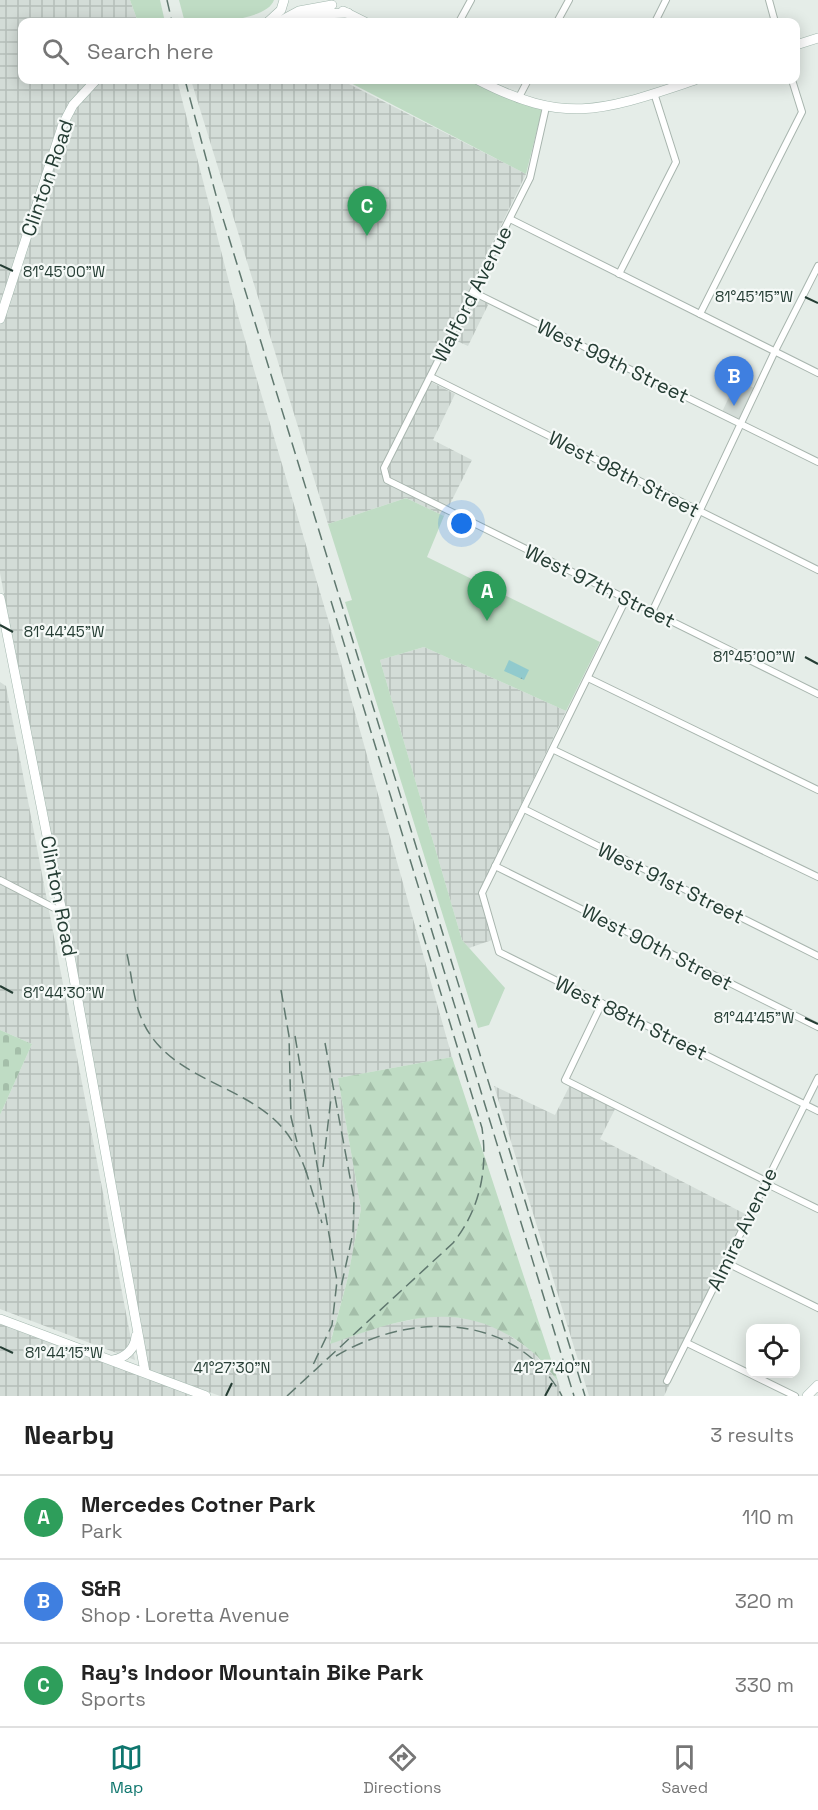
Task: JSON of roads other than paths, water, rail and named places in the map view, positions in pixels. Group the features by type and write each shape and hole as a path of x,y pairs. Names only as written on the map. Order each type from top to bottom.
{"street":[{"path":"272,18 281,10 284,0"},
{"path":"461,18 471,0"},
{"path":"559,18 569,0"},
{"path":"657,18 666,0"},
{"path":"769,0 774,18"},
{"path":"286,18 299,11 332,5 356,18"},
{"path":"321,7 348,14"},
{"path":"800,43 818,38"},
{"name":"Clinton Road","path":"0,318 63,124 73,105 92,84"},
{"path":"486,84 518,99 546,107 574,110 601,107 654,93 670,84"},
{"path":"518,99 526,84"},
{"path":"700,314 802,112 793,84"},
{"path":"619,274 676,162 654,93"},
{"name":"Walford Avenue","path":"384,475 384,468 530,178 546,107"},
{"path":"510,219 818,373"},
{"path":"652,612 774,351 818,266"},
{"name":"West 99th Street","path":"473,292 818,462"},
{"name":"West 98th Street","path":"430,377 818,570"},
{"name":"West 97th Street","path":"384,475 387,480 818,694"},
{"name":"Clinton Road","path":"0,598 62,912 145,1372"},
{"path":"495,866 554,750 626,599"},
{"path":"588,678 818,790"},
{"path":"554,750 818,877"},
{"name":"West 91st Street","path":"524,809 818,956"},
{"name":"West 88th Street","path":"495,866 482,893 499,952 818,1111"},
{"name":"West 90th Street","path":"495,866 818,1028"},
{"path":"0,880 62,912"},
{"path":"602,1003 565,1080 818,1209"},
{"name":"Almira Avenue","path":"667,1381 818,1077"},
{"path":"725,1263 818,1308"},
{"path":"0,1319 206,1396"},
{"path":"111,1360 121,1359 131,1349 136,1342 137,1328"},
{"path":"687,1342 795,1396"},
{"path":"807,1396 818,1385"}],"water":[{"path":"509,660 529,670 524,680 504,671"}],"railway":[{"path":"167,0 171,18"},
{"path":"186,84 217,199 585,1396"},
{"path":"331,601 574,1396"},
{"path":"287,1396 453,1243 476,1203 483,1174 482,1128 420,925"},
{"path":"127,954 137,1006 143,1022 155,1041 169,1056 187,1068 262,1109 288,1135 296,1147 307,1174"},
{"path":"281,990 289,1036 291,1117 297,1142"},
{"path":"295,1036 337,1281 332,1325 312,1367"},
{"path":"325,1043 354,1199 353,1233 341,1287"},
{"path":"323,1167 331,1098"},
{"path":"305,1168 322,1223"},
{"path":"336,1356 365,1341 396,1331 428,1327 460,1328 490,1335 518,1348 542,1368 562,1396"}],"place":[{"name":"Ray's Indoor Mountain Bike Park","path":"367,236"},
{"name":"S&R","path":"734,406"},
{"name":"Mercedes Cotner Park","path":"487,621"}]}
